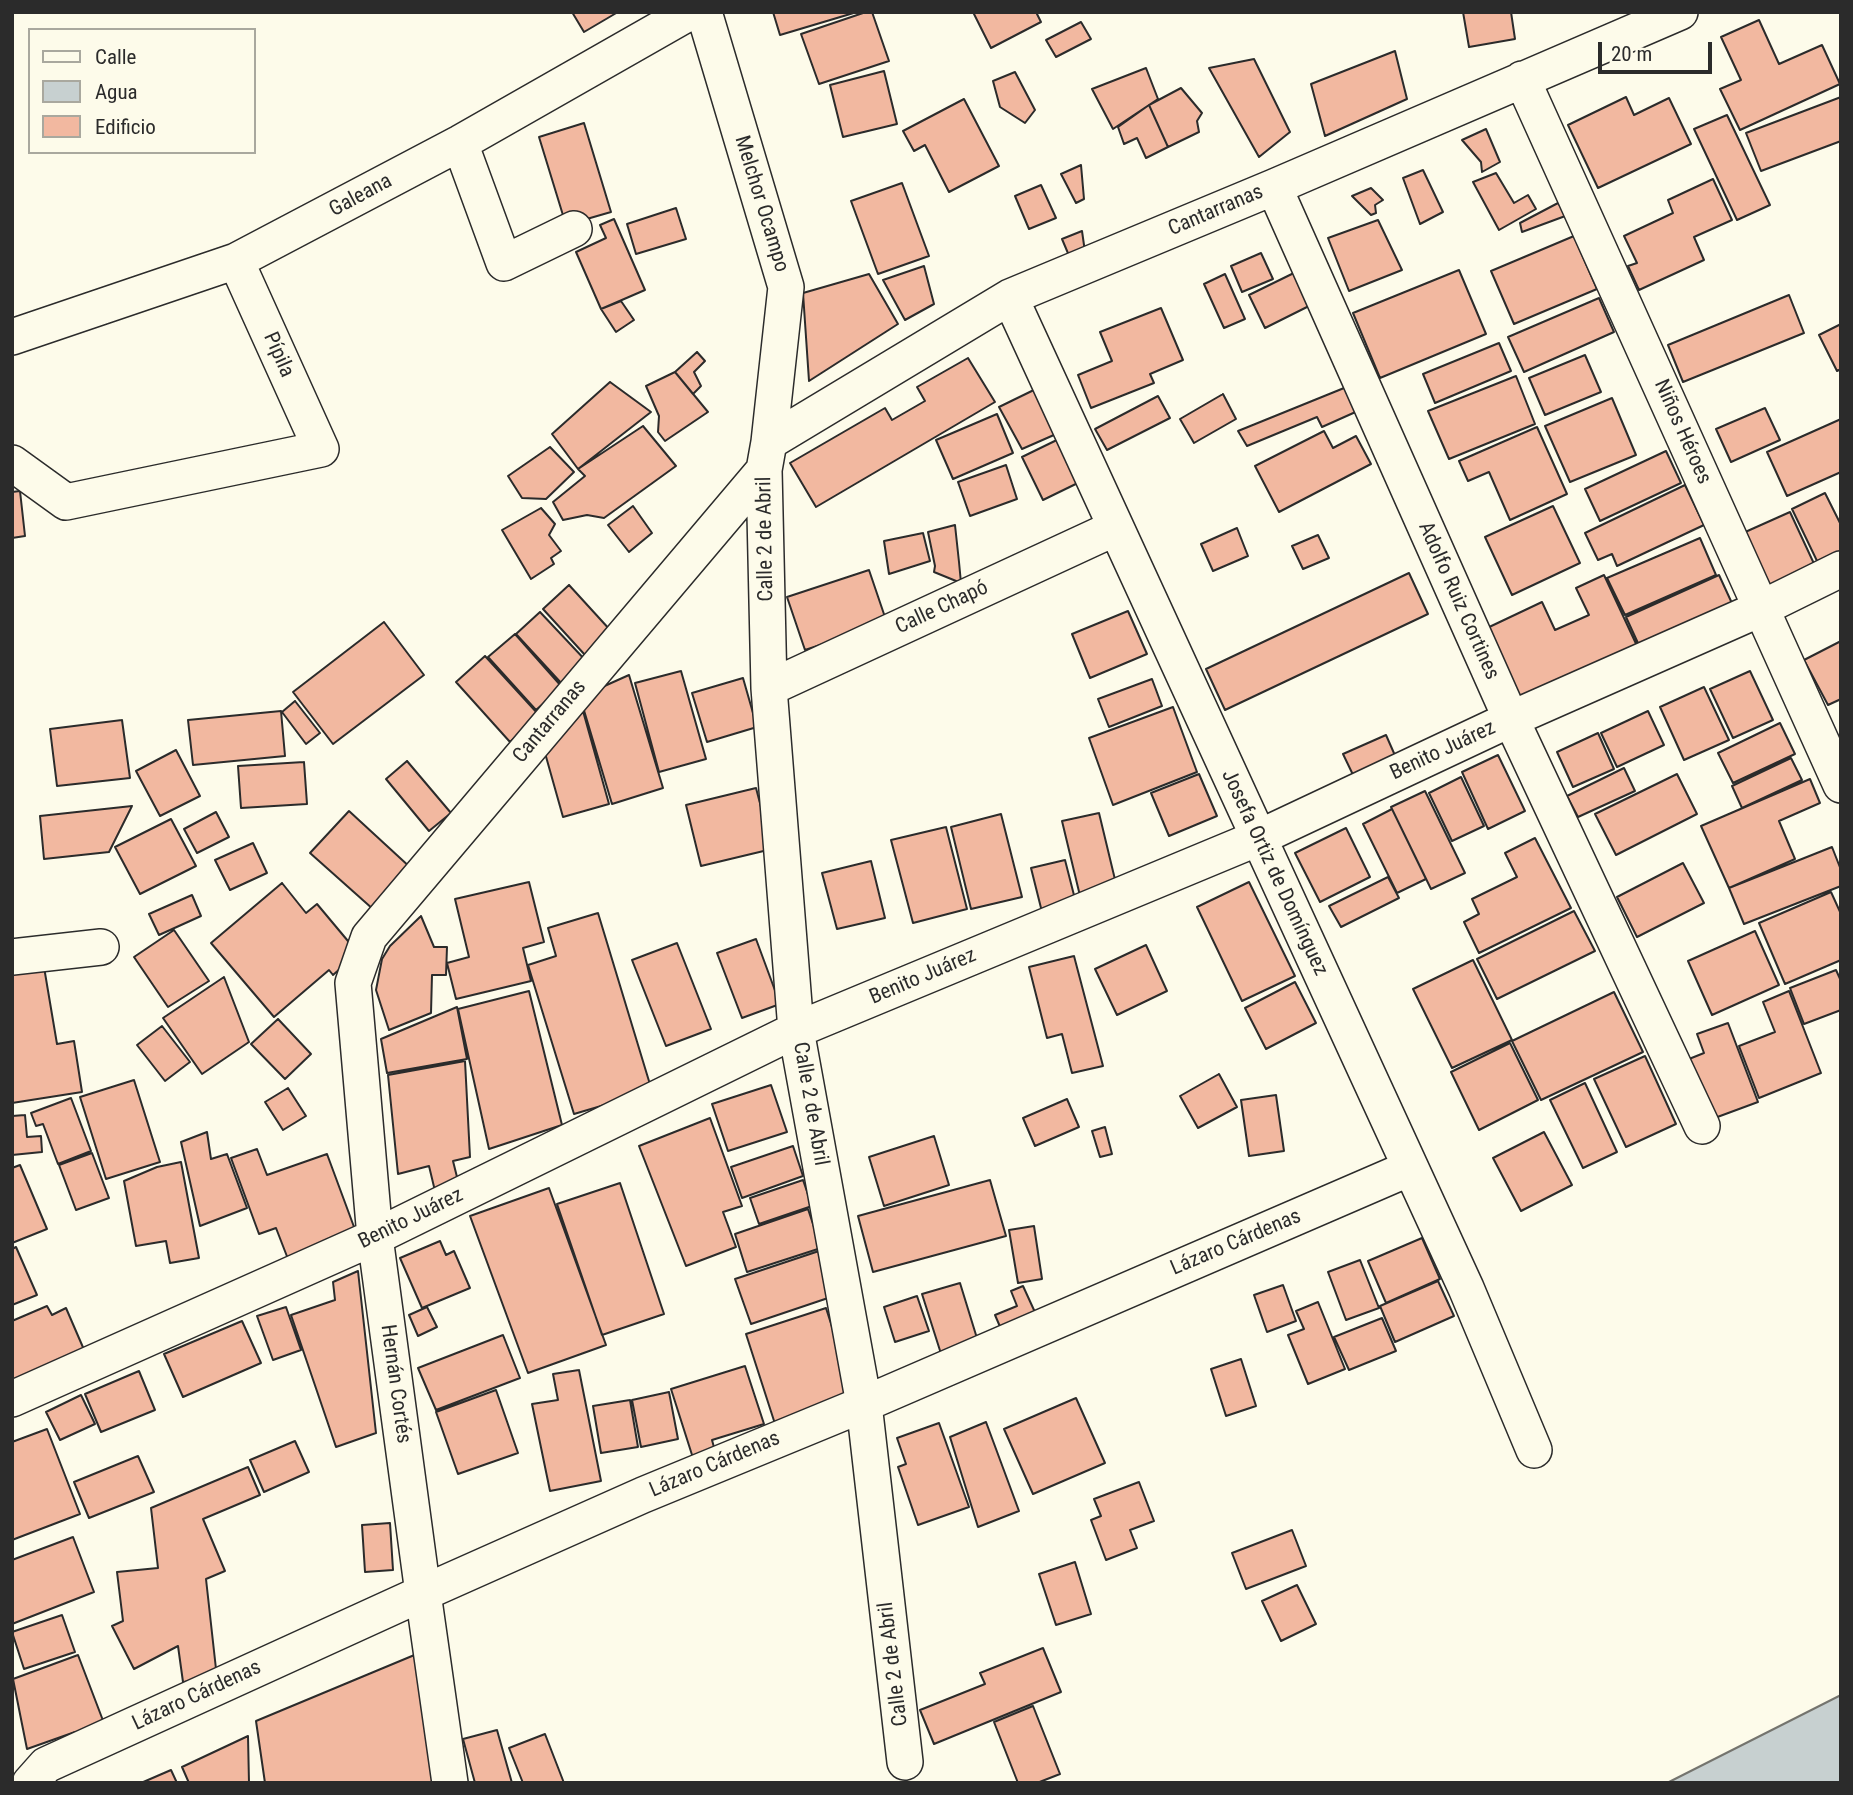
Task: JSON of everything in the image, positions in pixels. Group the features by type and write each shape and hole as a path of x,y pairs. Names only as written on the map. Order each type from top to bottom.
{"street":[{"name":"Galeana","path":"12,337 236,261 460,143 691,12"},
{"name":"Melchor Ocampo","path":"704,12 786,287 767,456"},
{"name":"Cantarranas","path":"354,983 369,937 767,456 1010,297 1274,187 1680,12"},
{"name":"Niños Héroes","path":"1522,79 1841,785"},
{"path":"460,143 504,263 574,229"},
{"name":"Adolfo Ruiz Cortines","path":"1274,187 1511,719 1702,1126"},
{"name":"Pípila","path":"12,463 66,502 321,449 236,261"},
{"name":"Josefa Ortiz de Domínguez","path":"1010,297 1466,1288 1534,1450"},
{"name":"Calle 2 de Abril","path":"767,456 769,688 796,1030 864,1404 905,1762"},
{"name":"Calle Chapó","path":"769,688 1115,528"},
{"name":"Benito Juárez","path":"12,1399 376,1237 796,1030 1258,838 1511,719 1762,608 1841,569"},
{"path":"12,957 101,947"},
{"name":"Hernán Cortés","path":"354,983 376,1237 422,1593 450,1783"},
{"name":"Lázaro Cárdenas","path":"30,1783 46,1765 422,1593 643,1495 864,1404 1410,1168"}],"water":[{"path":"1841,1695 1841,1783 1667,1783"}],"building":[{"path":"572,12 618,12 584,32"},
{"path":"773,12 857,12 780,35"},
{"path":"872,12 889,61 819,84 801,34"},
{"path":"973,12 1036,12 1041,22 991,48"},
{"path":"1463,12 1511,12 1515,39 1469,47"},
{"path":"1759,20 1779,64 1822,45 1840,84 1740,130 1720,89 1741,80 1721,37"},
{"path":"1081,22 1091,39 1056,57 1046,40"},
{"path":"1395,51 1407,99 1325,136 1311,84"},
{"path":"1254,59 1290,132 1259,157 1209,68"},
{"path":"1146,68 1158,99 1113,129 1092,89"},
{"path":"884,71 897,124 843,137 830,85"},
{"path":"1015,72 1035,110 1025,123 1000,107 993,81"},
{"path":"1181,88 1202,113 1197,121 1199,132 1168,147 1149,105"},
{"path":"1626,97 1634,115 1669,98 1691,144 1598,188 1568,125"},
{"path":"1841,97 1841,141 1761,171 1746,133"},
{"path":"964,99 999,166 949,192 925,145 914,151 903,131"},
{"path":"1149,105 1168,147 1146,158 1137,138 1124,144 1118,127"},
{"path":"1727,115 1770,205 1737,220 1694,129"},
{"path":"584,123 611,212 566,225 539,137"},
{"path":"1486,129 1500,162 1482,172 1481,162 1462,140"},
{"path":"1081,165 1084,199 1076,203 1061,174"},
{"path":"1423,170 1443,212 1420,224 1403,178"},
{"path":"1496,173 1514,203 1528,195 1536,209 1499,230 1473,182"},
{"path":"1713,179 1732,220 1694,237 1704,260 1639,290 1628,266 1637,263 1624,236 1673,213 1668,200"},
{"path":"902,183 929,256 878,274 851,201"},
{"path":"1041,185 1056,218 1029,229 1015,196"},
{"path":"1371,188 1383,200 1375,205 1376,213 1371,215 1352,196"},
{"path":"1558,203 1568,215 1522,232 1520,223"},
{"path":"676,208 686,239 636,254 627,224"},
{"path":"614,219 645,290 601,309 576,252 606,238 600,225"},
{"path":"1378,220 1402,270 1349,291 1328,238"},
{"path":"1082,231 1085,252 1070,258 1062,239"},
{"path":"1574,236 1597,289 1514,324 1491,271"},
{"path":"1261,253 1273,279 1242,292 1231,266"},
{"path":"924,266 934,304 905,320 883,280"},
{"path":"1300,270 1317,302 1265,328 1249,295"},
{"path":"1459,270 1486,334 1380,378 1353,313"},
{"path":"869,274 898,324 809,381 803,293"},
{"path":"1225,274 1245,319 1224,328 1204,284"},
{"path":"1789,295 1804,333 1683,382 1668,345"},
{"path":"1599,298 1614,332 1524,372 1508,337"},
{"path":"621,301 634,320 616,332 601,309"},
{"path":"1161,308 1183,360 1150,374 1154,383 1091,408 1078,375 1112,361 1100,332"},
{"path":"1841,324 1841,369 1837,371 1819,335"},
{"path":"1499,343 1511,371 1435,403 1423,374"},
{"path":"697,352 705,361 694,372 701,386 693,394 675,372"},
{"path":"1585,355 1601,392 1545,415 1529,378"},
{"path":"968,358 995,402 816,507 790,463 885,408 892,420 925,401 917,387"},
{"path":"675,372 708,412 665,441 658,432 659,416 646,386"},
{"path":"1516,376 1535,424 1449,459 1428,411"},
{"path":"610,382 651,412 578,469 552,434"},
{"path":"1042,386 1063,431 1022,449 999,407"},
{"path":"1349,386 1360,410 1322,427 1317,417 1247,446 1238,431"},
{"path":"1223,394 1236,419 1194,443 1180,419"},
{"path":"1158,396 1170,418 1107,450 1095,429"},
{"path":"1612,398 1636,455 1570,482 1545,426"},
{"path":"1765,408 1780,440 1731,462 1716,429"},
{"path":"997,414 1013,453 953,479 936,440"},
{"path":"1841,419 1841,472 1787,496 1767,452"},
{"path":"643,426 676,466 604,518 587,515 563,520 553,502 585,476 578,469"},
{"path":"1537,427 1567,494 1510,520 1489,472 1468,481 1459,461"},
{"path":"1324,431 1333,448 1356,436 1371,464 1279,512 1255,466"},
{"path":"1065,436 1086,479 1043,500 1022,457"},
{"path":"550,447 574,472 546,499 522,498 508,476"},
{"path":"1666,451 1681,483 1600,521 1585,489"},
{"path":"1006,465 1017,499 970,516 958,482"},
{"path":"1685,485 1704,525 1617,566 1612,554 1598,560 1585,533"},
{"path":"20,491 25,536 12,538 12,492"},
{"path":"1825,493 1841,525 1841,552 1818,563 1792,509"},
{"path":"633,506 652,533 629,552 608,525"},
{"path":"1553,506 1580,563 1512,595 1485,537"},
{"path":"541,508 555,524 549,535 561,551 551,558 554,564 531,579 502,530"},
{"path":"1790,512 1816,568 1770,589 1743,533"},
{"path":"955,525 961,583 934,572 928,532"},
{"path":"1237,528 1248,556 1213,571 1201,544"},
{"path":"923,533 930,561 889,574 884,541"},
{"path":"1318,535 1329,558 1303,569 1292,546"},
{"path":"1700,538 1716,575 1625,615 1607,578"},
{"path":"869,570 887,623 805,650 787,597"},
{"path":"1409,573 1428,614 1225,710 1206,669"},
{"path":"1604,575 1638,648 1519,702 1485,629 1542,602 1555,630 1589,615 1576,588"},
{"path":"1719,575 1736,612 1643,654 1626,617"},
{"path":"569,585 611,631 585,655 543,609"},
{"path":"1128,611 1147,654 1090,678 1072,634"},
{"path":"540,612 588,663 563,685 516,634"},
{"path":"384,622 424,675 333,744 293,692"},
{"path":"515,634 562,687 536,710 488,657"},
{"path":"1841,641 1841,699 1828,705 1804,660"},
{"path":"485,656 539,715 510,742 456,682"},
{"path":"681,671 706,759 659,772 635,683"},
{"path":"1750,671 1773,720 1733,738 1710,689"},
{"path":"629,675 663,788 612,804 580,697"},
{"path":"743,678 757,727 707,742 692,693"},
{"path":"1152,679 1162,706 1109,727 1098,699"},
{"path":"1704,687 1729,740 1684,760 1660,707"},
{"path":"295,701 320,733 306,744 282,712"},
{"path":"1173,707 1197,772 1113,805 1089,738"},
{"path":"281,711 285,756 193,765 188,720"},
{"path":"583,711 609,804 563,817 545,753"},
{"path":"1648,711 1664,745 1617,767 1601,733"},
{"path":"122,720 130,778 57,786 50,729"},
{"path":"1780,723 1795,754 1733,783 1718,753"},
{"path":"1598,733 1614,769 1573,787 1557,752"},
{"path":"1386,735 1397,760 1355,779 1343,754"},
{"path":"176,750 200,796 160,816 136,771"},
{"path":"1498,755 1525,811 1488,829 1462,772"},
{"path":"1791,758 1802,780 1742,808 1732,786"},
{"path":"407,761 451,813 429,831 386,779"},
{"path":"304,762 307,804 241,808 238,766"},
{"path":"1624,768 1635,791 1578,817 1567,796"},
{"path":"1199,774 1217,816 1169,836 1151,793"},
{"path":"1677,774 1697,814 1616,855 1595,814"},
{"path":"1461,777 1484,826 1452,841 1429,793"},
{"path":"1810,779 1820,803 1779,821 1795,859 1729,888 1701,826"},
{"path":"756,788 772,849 701,866 686,805"},
{"path":"1425,791 1465,873 1431,889 1391,807"},
{"path":"132,806 109,852 44,859 40,816"},
{"path":"1392,809 1426,879 1397,893 1363,824"},
{"path":"349,811 412,869 374,910 310,853"},
{"path":"216,812 229,837 197,853 184,829"},
{"path":"1099,813 1118,892 1081,900 1062,821"},
{"path":"1001,814 1022,897 971,909 951,827"},
{"path":"171,819 196,866 140,894 115,847"},
{"path":"946,827 967,909 913,923 891,840"},
{"path":"1346,828 1370,877 1320,902 1295,853"},
{"path":"1535,838 1571,908 1479,953 1464,922 1479,914 1472,899 1517,877 1505,853"},
{"path":"253,843 267,873 230,890 215,860"},
{"path":"1832,847 1841,870 1841,886 1744,924 1729,888"},
{"path":"1065,860 1076,903 1042,912 1031,868"},
{"path":"871,861 885,918 837,929 822,873"},
{"path":"1683,863 1704,903 1637,937 1617,897"},
{"path":"1388,877 1399,898 1341,927 1329,906"},
{"path":"529,882 544,942 523,948 531,981 456,999 447,963 469,957 455,899"},
{"path":"1249,882 1295,976 1242,1001 1197,907"},
{"path":"282,883 306,913 317,904 358,953 333,975 329,970 274,1017 211,943"},
{"path":"1831,892 1841,914 1841,960 1785,984 1759,923"},
{"path":"192,895 201,916 159,935 149,914"},
{"path":"1574,911 1595,951 1497,999 1477,959"},
{"path":"598,913 652,1091 574,1114 528,965 556,956 548,928"},
{"path":"421,916 434,947 447,947 446,975 432,975 431,1013 389,1030 376,990 382,959 390,946"},
{"path":"174,930 209,981 168,1007 134,957"},
{"path":"1755,931 1779,985 1712,1015 1688,961"},
{"path":"756,939 780,1004 742,1018 717,953"},
{"path":"677,943 711,1029 666,1046 632,960"},
{"path":"1146,945 1167,991 1117,1015 1095,969"},
{"path":"1074,956 1103,1066 1072,1073 1062,1034 1047,1038 1029,967"},
{"path":"1473,960 1512,1040 1452,1068 1413,989"},
{"path":"44,967 57,1044 74,1041 82,1092 12,1103 12,972"},
{"path":"1836,970 1841,981 1841,1010 1804,1024 1790,988"},
{"path":"224,977 249,1042 202,1074 163,1018"},
{"path":"1295,982 1316,1023 1266,1049 1245,1008"},
{"path":"529,991 562,1125 489,1149 458,1009"},
{"path":"1789,991 1821,1073 1759,1098 1739,1046 1775,1032 1763,1002"},
{"path":"1614,992 1643,1052 1541,1100 1512,1041"},
{"path":"457,1007 467,1059 387,1073 381,1039"},
{"path":"278,1019 311,1054 285,1079 251,1044"},
{"path":"1728,1023 1758,1102 1712,1119 1689,1059 1704,1053 1697,1034"},
{"path":"162,1026 190,1062 165,1081 137,1045"},
{"path":"1510,1043 1538,1100 1479,1130 1451,1072"},
{"path":"1645,1056 1676,1124 1626,1147 1594,1079"},
{"path":"465,1061 470,1157 453,1161 459,1185 435,1191 429,1166 398,1174 388,1075"},
{"path":"1219,1074 1237,1107 1198,1128 1180,1096"},
{"path":"134,1080 160,1162 106,1179 80,1097"},
{"path":"1585,1083 1617,1152 1583,1168 1550,1100"},
{"path":"771,1085 787,1132 728,1151 712,1104"},
{"path":"288,1088 306,1116 283,1130 265,1102"},
{"path":"1276,1095 1284,1151 1249,1156 1241,1100"},
{"path":"71,1098 91,1151 58,1164 43,1124 36,1126 31,1113"},
{"path":"1067,1099 1079,1127 1035,1146 1023,1118"},
{"path":"25,1115 27,1137 41,1136 42,1152 12,1155 12,1116"},
{"path":"710,1118 742,1206 723,1212 736,1247 686,1266 639,1146"},
{"path":"1105,1127 1112,1154 1100,1157 1092,1131"},
{"path":"207,1132 211,1159 227,1154 247,1208 200,1226 181,1142"},
{"path":"1544,1132 1572,1185 1521,1211 1493,1158"},
{"path":"934,1136 949,1185 884,1206 869,1157"},
{"path":"793,1146 803,1176 742,1198 731,1167"},
{"path":"257,1149 267,1175 327,1154 357,1235 288,1259 276,1228 259,1234 231,1158"},
{"path":"92,1153 109,1198 76,1210 59,1165"},
{"path":"181,1162 199,1258 170,1263 166,1241 136,1246 124,1181 157,1167"},
{"path":"20,1165 47,1229 12,1243 12,1168"},
{"path":"803,1180 812,1206 759,1224 750,1198"},
{"path":"990,1180 1006,1236 873,1272 858,1216"},
{"path":"620,1183 664,1314 602,1335 557,1204"},
{"path":"549,1188 606,1345 528,1373 470,1216"},
{"path":"808,1209 821,1248 747,1272 735,1234"},
{"path":"1034,1226 1042,1279 1018,1283 1009,1230"},
{"path":"1422,1238 1440,1279 1386,1303 1368,1261"},
{"path":"440,1241 446,1255 454,1251 470,1288 422,1308 400,1258"},
{"path":"16,1247 37,1295 12,1305 12,1249"},
{"path":"819,1251 834,1296 751,1324 735,1279"},
{"path":"1360,1260 1379,1308 1346,1320 1328,1272"},
{"path":"358,1271 376,1433 336,1447 291,1315 335,1300 333,1282"},
{"path":"1438,1281 1454,1316 1395,1342 1380,1306"},
{"path":"960,1283 980,1348 943,1360 922,1294"},
{"path":"1283,1285 1296,1321 1267,1332 1254,1295"},
{"path":"1023,1286 1039,1321 1004,1336 995,1315 1017,1306 1011,1291"},
{"path":"917,1296 929,1331 895,1342 884,1307"},
{"path":"1318,1302 1345,1369 1308,1384 1288,1335 1304,1329 1296,1311"},
{"path":"47,1306 52,1315 66,1308 85,1352 12,1383 12,1321"},
{"path":"286,1307 301,1350 273,1360 257,1316"},
{"path":"427,1307 437,1327 418,1336 409,1315"},
{"path":"826,1308 856,1402 776,1427 746,1334"},
{"path":"1382,1318 1396,1351 1349,1370 1334,1337"},
{"path":"242,1321 261,1363 183,1397 164,1354"},
{"path":"503,1335 520,1378 436,1410 418,1368"},
{"path":"1241,1359 1256,1406 1226,1416 1211,1369"},
{"path":"745,1366 764,1424 712,1440 715,1451 693,1458 671,1389"},
{"path":"579,1370 601,1481 550,1491 532,1404 558,1400 553,1374"},
{"path":"139,1371 155,1410 101,1432 85,1394"},
{"path":"496,1390 518,1453 458,1474 436,1412"},
{"path":"669,1392 678,1439 641,1447 632,1400"},
{"path":"81,1395 95,1424 60,1440 46,1412"},
{"path":"1076,1398 1105,1463 1033,1494 1004,1429"},
{"path":"630,1400 638,1447 601,1453 593,1406"},
{"path":"986,1422 1019,1511 978,1527 950,1437"},
{"path":"939,1423 969,1507 918,1525 898,1467 906,1464 897,1438"},
{"path":"47,1429 80,1514 12,1540 12,1442"},
{"path":"295,1441 309,1472 264,1492 250,1460"},
{"path":"138,1456 154,1492 89,1518 74,1482"},
{"path":"248,1467 260,1495 203,1519 225,1571 206,1579 217,1678 183,1682 178,1646 134,1669 112,1626 123,1621 117,1572 158,1568 151,1508"},
{"path":"1139,1482 1154,1521 1130,1530 1137,1548 1106,1560 1091,1520 1101,1516 1094,1499"},
{"path":"390,1523 393,1570 365,1572 362,1525"},
{"path":"1292,1530 1306,1566 1246,1589 1232,1553"},
{"path":"73,1537 94,1592 12,1624 12,1560"},
{"path":"1075,1562 1091,1614 1056,1625 1039,1574"},
{"path":"1297,1585 1316,1624 1281,1641 1262,1601"},
{"path":"62,1615 75,1652 24,1669 12,1632"},
{"path":"1043,1648 1061,1692 934,1744 920,1710 985,1684 980,1673"},
{"path":"424,1651 442,1783 265,1783 256,1721"},
{"path":"78,1655 107,1731 79,1741 75,1732 27,1749 13,1679"},
{"path":"1033,1706 1060,1774 1037,1783 1018,1783 994,1722"},
{"path":"497,1730 512,1783 475,1783 463,1739"},
{"path":"545,1734 564,1783 523,1783 509,1748"},
{"path":"248,1736 249,1783 189,1783 182,1767"},
{"path":"171,1770 177,1783 141,1783"}]}
